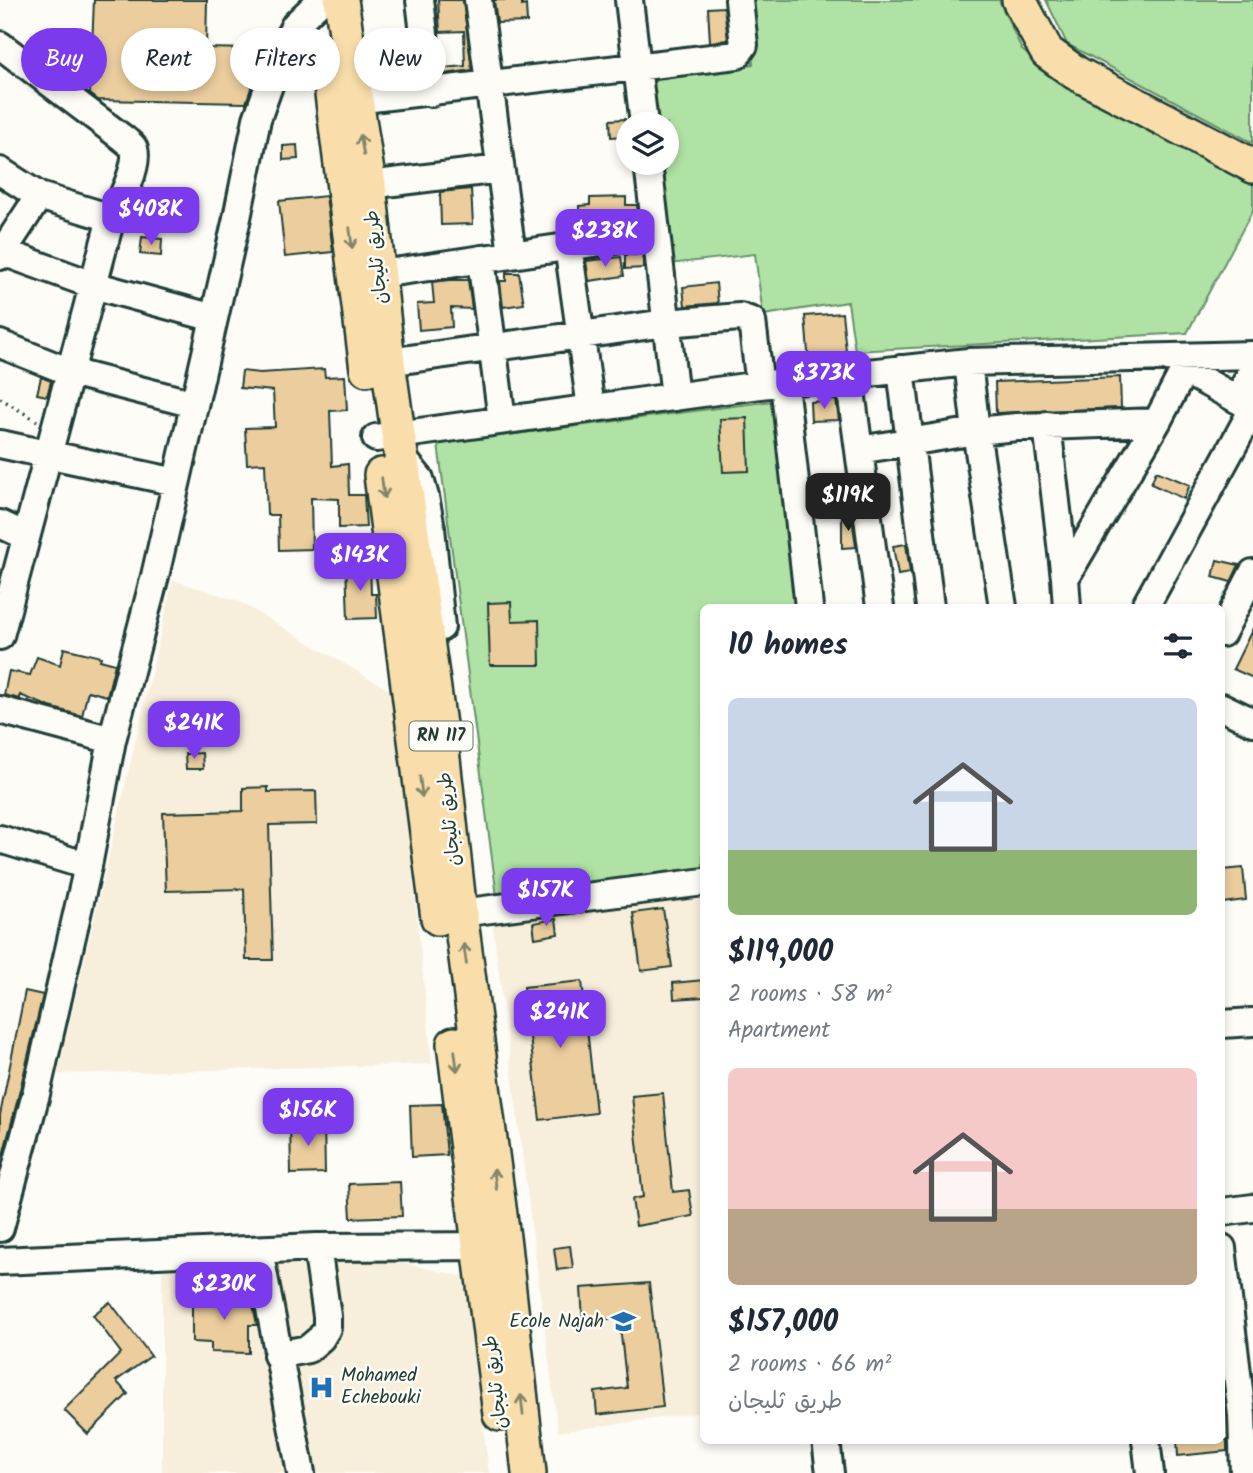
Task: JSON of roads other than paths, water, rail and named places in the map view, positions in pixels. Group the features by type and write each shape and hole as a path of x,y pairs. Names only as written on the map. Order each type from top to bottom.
{"main road":[{"name":"طريق ثليجان","path":"322,0 332,103 392,443 492,1246 529,1473"},
{"name":"طريق ثليجان","path":"341,0 380,274 392,443"},
{"path":"1019,0 1047,52 1076,73 1253,166"},
{"name":"طريق ثليجان","path":"427,733 460,913 492,1246 507,1473"}],"street":[{"path":"0,1228 36,1094 88,866 112,740 155,576 237,218 257,118 282,49 295,25 322,0"},
{"path":"420,0 430,93"},
{"path":"478,0 512,254"},
{"path":"629,0 642,112"},
{"path":"355,100 737,55 744,45 739,0"},
{"path":"0,45 134,148 136,157 123,199 111,218 0,636"},
{"path":"369,185 500,169"},
{"path":"0,171 39,196 111,218"},
{"path":"649,175 675,397"},
{"path":"39,196 1,253 93,285 214,318"},
{"path":"380,274 656,234"},
{"path":"568,246 591,408"},
{"path":"481,259 502,420"},
{"path":"388,362 666,323 748,318 752,321 772,384 809,604"},
{"path":"0,344 70,372 194,404"},
{"path":"392,443 502,420 772,384 968,362 1187,363 1253,355"},
{"path":"968,362 1003,604"},
{"path":"1187,363 1248,405"},
{"path":"1065,578 1157,422 1187,363"},
{"path":"901,369 930,604"},
{"path":"1147,604 1248,405 1253,369"},
{"path":"849,376 880,604"},
{"path":"859,450 976,431 1047,425 1157,422"},
{"path":"1047,425 1067,604"},
{"path":"0,444 51,443 176,482"},
{"path":"0,524 26,536"},
{"path":"1225,627 1253,573"},
{"path":"1225,708 1253,722"},
{"path":"0,710 112,740"},
{"path":"0,839 88,866"},
{"path":"460,913 700,883"},
{"path":"1225,1024 1253,1022"},
{"path":"1225,1212 1253,1208"},
{"path":"0,1261 317,1247 492,1246"},
{"path":"278,1355 308,1349 321,1338 327,1328 317,1247"},
{"path":"259,1250 300,1473"},
{"path":"1225,1295 1247,1414 1241,1473"},
{"path":"826,1444 830,1473"},
{"path":"1146,1444 1150,1473"}],"place":[{"name":"Ecole Najah","path":"624,1322"},
{"name":"Mohamed Echebouki","path":"321,1387"}]}
